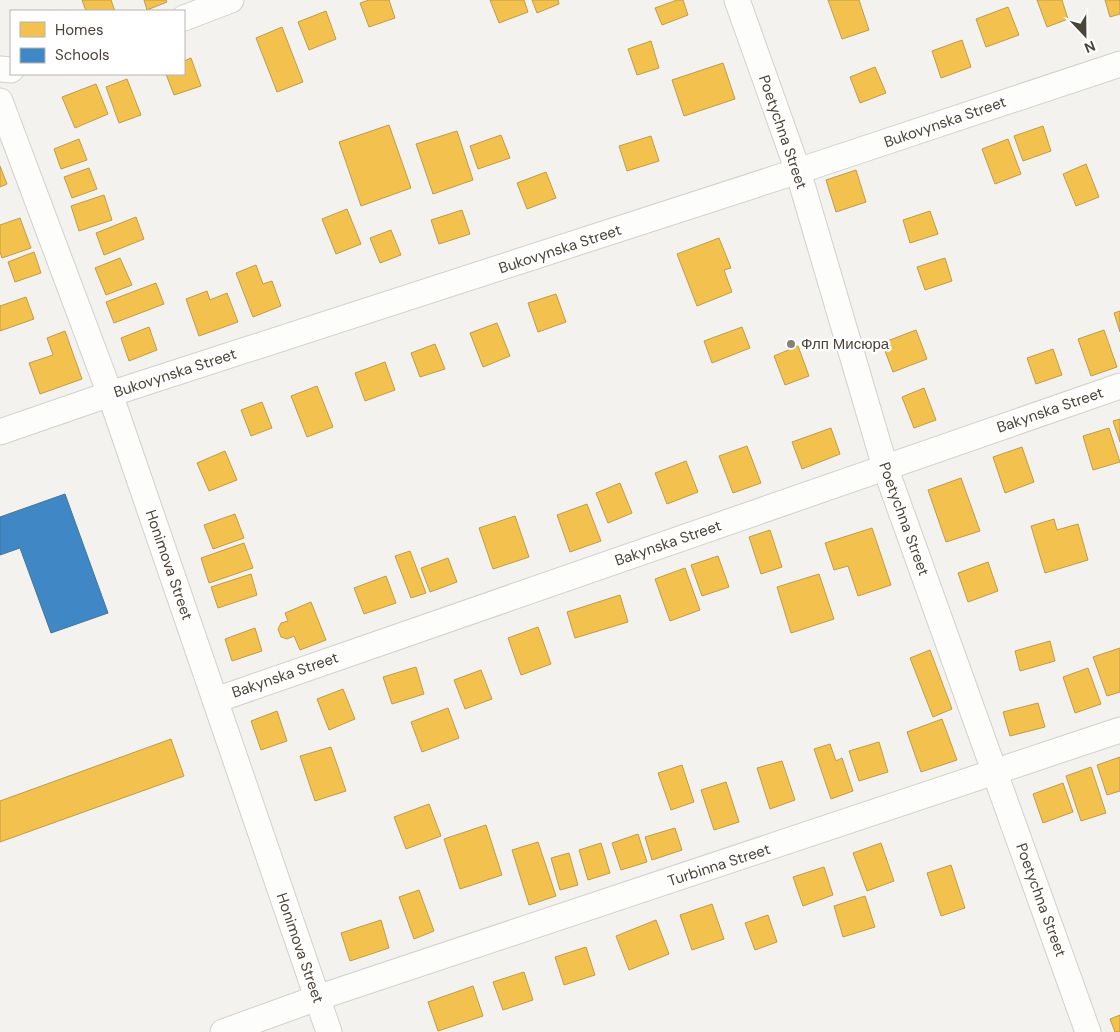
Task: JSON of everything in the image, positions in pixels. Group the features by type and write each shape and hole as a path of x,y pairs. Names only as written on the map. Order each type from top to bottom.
{"street":[{"path":"185,18 231,0"},
{"name":"Poetychna Street","path":"736,0 798,171 885,467 1088,1032"},
{"name":"Bukovynska Street","path":"0,432 110,394 798,171 1120,64"},
{"name":"Honimova Street","path":"0,100 110,394 329,1032"},
{"name":"Bakynska Street","path":"216,700 1120,386"},
{"name":"Turbinna Street","path":"223,1032 317,998 1120,730"}],"building: Homes":[{"path":"82,0 111,0 115,10 86,10"},
{"path":"144,0 166,0 167,2 147,10"},
{"path":"369,0 389,0 395,18 369,27 360,3"},
{"path":"490,0 524,0 528,12 499,23"},
{"path":"532,0 558,0 559,4 537,13"},
{"path":"677,0 683,0 688,15 662,25 655,8"},
{"path":"828,0 859,0 869,30 842,39"},
{"path":"1037,0 1062,0 1068,19 1047,27"},
{"path":"1105,0 1120,0 1120,14 1110,17"},
{"path":"1008,7 1019,35 986,47 976,19"},
{"path":"326,11 336,39 309,50 298,22"},
{"path":"282,27 303,82 277,92 256,38"},
{"path":"962,40 971,67 941,78 932,51"},
{"path":"651,41 659,68 637,75 628,49"},
{"path":"191,58 201,86 174,95 166,75 185,75 185,61"},
{"path":"723,63 735,99 684,116 672,80"},
{"path":"875,67 886,93 860,103 850,77"},
{"path":"127,79 141,115 119,123 106,87"},
{"path":"96,84 108,114 75,128 62,97"},
{"path":"389,125 411,188 361,206 339,142"},
{"path":"1043,126 1051,151 1023,161 1014,136"},
{"path":"457,131 473,180 433,194 416,144"},
{"path":"501,135 510,158 478,169 470,146"},
{"path":"651,136 659,161 627,171 619,146"},
{"path":"79,139 87,160 61,169 54,149"},
{"path":"1008,139 1021,174 995,184 982,149"},
{"path":"1086,164 1099,197 1076,206 1063,174"},
{"path":"0,166 7,184 0,187"},
{"path":"89,168 97,189 72,198 64,177"},
{"path":"856,170 866,202 836,212 826,180"},
{"path":"546,172 556,198 527,209 517,183"},
{"path":"104,195 112,220 79,231 71,206"},
{"path":"347,209 361,244 336,254 322,219"},
{"path":"462,210 470,234 439,244 431,220"},
{"path":"930,211 938,234 910,243 903,220"},
{"path":"136,217 144,239 104,255 96,233"},
{"path":"20,218 31,248 2,258 0,252 0,225"},
{"path":"391,230 401,255 380,263 370,238"},
{"path":"719,238 731,268 724,270 732,292 697,306 677,254"},
{"path":"34,252 41,273 15,282 8,262"},
{"path":"120,258 132,285 106,295 95,268"},
{"path":"945,258 952,281 925,290 917,267"},
{"path":"256,265 263,284 272,281 281,306 253,317 236,273"},
{"path":"156,283 164,304 114,323 106,302"},
{"path":"207,291 210,300 227,293 238,322 199,336 186,299"},
{"path":"556,294 566,322 538,332 528,303"},
{"path":"26,297 34,319 0,331 0,306"},
{"path":"1120,311 1120,332 1114,313"},
{"path":"497,323 510,356 483,367 470,333"},
{"path":"149,327 157,350 129,361 121,338"},
{"path":"742,327 750,348 712,363 704,341"},
{"path":"916,330 927,359 893,372 882,343"},
{"path":"1104,330 1117,367 1091,376 1078,339"},
{"path":"65,331 82,379 40,394 29,363 53,355 47,338"},
{"path":"435,344 445,369 420,377 411,353"},
{"path":"798,346 809,376 785,385 774,356"},
{"path":"1053,349 1062,375 1036,384 1027,358"},
{"path":"385,362 395,390 365,401 355,373"},
{"path":"317,386 333,427 307,437 291,396"},
{"path":"924,388 936,420 914,428 902,397"},
{"path":"262,402 272,428 251,436 241,410"},
{"path":"1120,419 1120,442 1113,421"},
{"path":"831,428 840,454 802,469 792,442"},
{"path":"1109,428 1120,462 1093,470 1083,436"},
{"path":"747,446 761,483 733,493 719,456"},
{"path":"1022,447 1034,482 1005,493 993,457"},
{"path":"225,451 237,480 209,491 197,463"},
{"path":"686,461 698,492 667,504 655,473"},
{"path":"961,478 980,531 946,542 928,490"},
{"path":"620,483 632,513 608,523 596,493"},
{"path":"587,504 601,541 570,552 557,515"},
{"path":"235,514 244,538 213,549 204,525"},
{"path":"515,516 529,557 493,569 479,528"},
{"path":"1054,519 1057,530 1078,524 1088,560 1045,573 1031,526"},
{"path":"872,528 891,585 858,596 848,566 834,570 825,543"},
{"path":"770,530 782,567 761,574 749,537"},
{"path":"244,543 253,568 209,583 201,558"},
{"path":"410,551 426,593 411,598 395,556"},
{"path":"718,556 729,587 702,596 691,565"},
{"path":"448,558 457,582 430,592 421,568"},
{"path":"988,562 998,591 968,602 958,573"},
{"path":"685,568 700,610 670,621 655,579"},
{"path":"251,574 257,595 218,608 211,587"},
{"path":"819,574 834,619 791,633 777,587"},
{"path":"386,576 396,603 364,614 354,588"},
{"path":"620,595 628,622 575,638 567,612"},
{"path":"311,602 326,640 300,650 294,636 287,639 281,637 278,629 281,623 288,621 285,613"},
{"path":"538,627 551,664 521,675 508,638"},
{"path":"255,628 262,651 232,661 225,639"},
{"path":"1050,641 1055,661 1020,671 1015,651"},
{"path":"1120,648 1120,692 1107,696 1093,657"},
{"path":"930,650 952,709 933,717 910,658"},
{"path":"416,667 424,694 392,704 383,677"},
{"path":"1088,668 1101,704 1075,713 1063,677"},
{"path":"481,670 492,699 465,709 454,680"},
{"path":"343,689 355,719 329,730 317,699"},
{"path":"1038,703 1045,727 1010,736 1003,712"},
{"path":"448,708 459,738 422,752 411,722"},
{"path":"277,711 287,741 261,750 251,721"},
{"path":"942,719 957,760 921,772 907,732"},
{"path":"171,739 184,776 0,842 0,801"},
{"path":"879,742 888,772 859,781 849,751"},
{"path":"830,744 836,761 842,758 853,791 831,799 814,749"},
{"path":"331,747 346,791 315,801 300,756"},
{"path":"1120,757 1120,791 1107,795 1097,765"},
{"path":"782,761 795,800 770,809 757,768"},
{"path":"682,765 694,802 671,810 658,773"},
{"path":"1091,767 1106,813 1081,821 1066,776"},
{"path":"726,782 739,822 714,830 701,790"},
{"path":"1063,783 1073,812 1043,823 1033,794"},
{"path":"429,804 441,836 406,849 394,817"},
{"path":"486,825 502,875 460,889 444,839"},
{"path":"675,828 682,850 652,860 645,837"},
{"path":"638,834 647,862 621,870 612,843"},
{"path":"538,842 556,896 529,905 512,850"},
{"path":"601,843 610,873 588,880 579,850"},
{"path":"881,843 894,881 867,891 853,853"},
{"path":"569,853 578,885 560,890 551,858"},
{"path":"951,865 965,908 941,916 927,873"},
{"path":"824,867 833,895 803,906 793,877"},
{"path":"419,890 434,931 414,939 399,897"},
{"path":"865,896 875,927 843,937 834,906"},
{"path":"712,904 724,939 692,950 680,915"},
{"path":"768,915 777,942 755,950 745,923"},
{"path":"381,920 389,948 350,961 341,933"},
{"path":"656,920 669,954 629,970 616,936"},
{"path":"586,947 595,975 564,985 555,957"},
{"path":"524,972 533,1000 503,1010 493,982"},
{"path":"473,986 483,1016 438,1031 428,1002"},
{"path":"1120,1015 1120,1032 1115,1032 1110,1019"}],"building: Schools":[{"path":"65,494 108,613 51,633 20,548 0,555 0,517"}],"place":[{"name":"Флп Мисюра","path":"791,344"}]}
